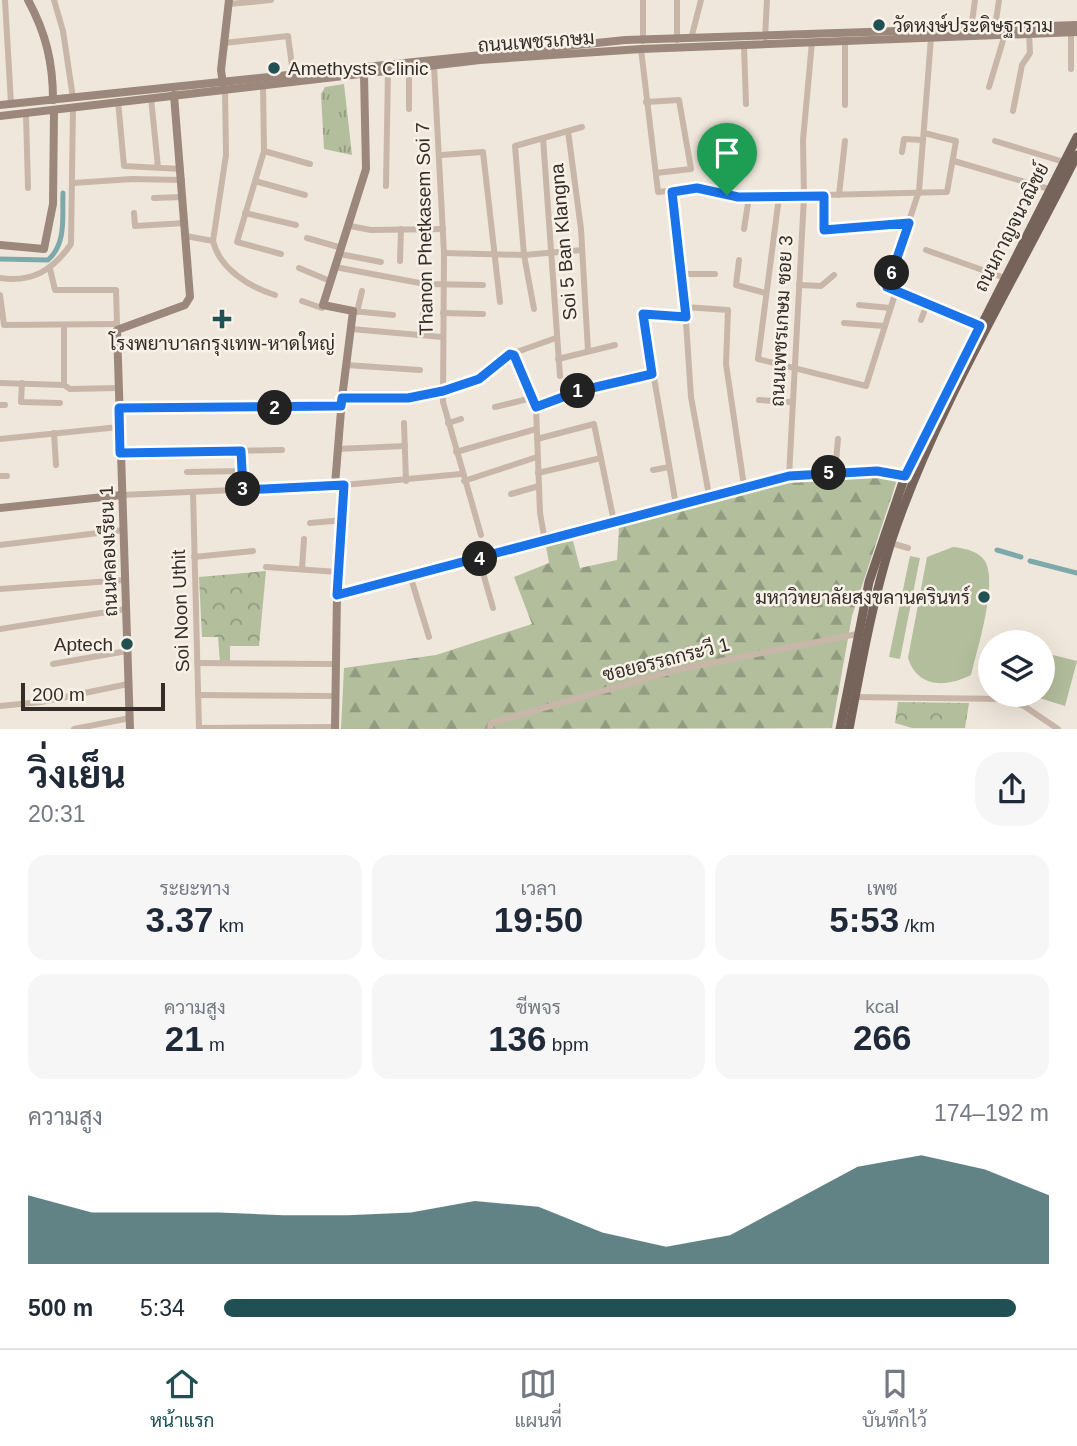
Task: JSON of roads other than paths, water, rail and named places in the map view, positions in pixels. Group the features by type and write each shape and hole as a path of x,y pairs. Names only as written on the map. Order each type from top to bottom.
{"main road":[{"path":"28,0 41,24 50,53 53,100"},
{"path":"223,85 229,2"},
{"name":"ถนนเพชรเกษม","path":"642,45 744,46 812,42 829,38 845,41 931,38 995,27 1075,29"},
{"name":"ถนนเพชรเกษม","path":"0,105 53,100 73,103 118,101 174,95 293,73 677,40 1005,34 1075,29"},
{"name":"ถนนเพชรเกษม","path":"0,116 54,112 73,103 223,85 263,85 434,66 479,56"},
{"path":"335,728 337,595 344,520 337,449 341,402 355,312 322,308 366,169 364,74"},
{"path":"117,327 185,305 190,297 174,95"},
{"path":"0,245 44,249 53,204 54,112"},
{"name":"ถนนกาญจนวณิชย์","path":"840,729 891,543 914,480 980,326 1077,136"},
{"name":"ถนนกาญจนวณิชย์","path":"849,729 857,634 877,555 905,476 1077,155"},
{"name":"ถนนคลองเรียน 1","path":"117,327 130,729"},
{"path":"0,508 122,495"}],"street":[{"path":"5,0 11,104"},
{"path":"0,278 16,281 50,269 71,244 73,103 63,32 54,0"},
{"path":"229,2 271,0"},
{"path":"643,0 642,45 646,102 658,192 697,188 749,197 947,192 956,141 923,136 903,139 902,152"},
{"path":"677,0 677,40"},
{"path":"691,40 701,0"},
{"path":"765,37 767,0"},
{"path":"971,29 975,0"},
{"path":"995,27 999,0"},
{"path":"1071,69 1075,29"},
{"path":"1013,111 1022,65 1030,53 1029,33"},
{"path":"989,87 1005,34"},
{"path":"224,43 288,36 293,73"},
{"path":"931,38 919,191 887,287 980,326"},
{"path":"845,41 845,105"},
{"name":"ถนนเพชรเกษม ซอย 3","path":"789,476 804,197 803,140 812,42"},
{"path":"744,46 746,104"},
{"name":"Thanon Phetkasem Soi 7","path":"434,66 441,155 444,253 443,391 448,422 481,535"},
{"path":"409,68 410,109"},
{"path":"386,186 388,70"},
{"path":"223,85 226,155 213,241 222,264 263,292 275,295"},
{"path":"263,85 264,152 237,243 281,254"},
{"path":"151,97 158,167"},
{"path":"646,102 679,100 691,169 656,173"},
{"path":"118,101 124,166 181,169"},
{"path":"26,114 29,187"},
{"path":"534,309 524,255 515,146 582,127"},
{"name":"Soi 5 Ban Klangna","path":"568,131 582,250 588,351"},
{"path":"543,138 560,376"},
{"path":"839,195 845,141"},
{"path":"995,141 1063,162"},
{"path":"727,195 738,147"},
{"path":"264,152 310,164"},
{"path":"441,155 483,152 492,254 500,302"},
{"path":"954,161 1049,189"},
{"path":"73,183 132,179 182,180"},
{"path":"255,181 305,195"},
{"path":"672,192 686,317 691,397 709,495"},
{"path":"824,196 824,230 909,223"},
{"path":"154,198 182,197"},
{"path":"744,229 749,197"},
{"path":"779,197 758,359 866,386 896,291"},
{"path":"134,213 135,226 185,223"},
{"path":"245,213 296,225"},
{"path":"349,226 371,230 443,229"},
{"path":"400,261 401,229"},
{"path":"186,236 213,241"},
{"path":"307,239 381,262"},
{"path":"444,253 524,255 582,250"},
{"path":"926,250 1005,278"},
{"path":"738,260 736,285 765,293"},
{"path":"335,267 425,284 483,285"},
{"path":"299,268 330,281"},
{"path":"0,295 4,325 117,327 116,290 55,290 50,269"},
{"path":"682,274 715,274"},
{"path":"799,285 821,286 834,275"},
{"path":"423,318 425,284"},
{"path":"362,291 355,312 393,315"},
{"path":"302,301 322,308"},
{"path":"921,320 927,304"},
{"path":"859,305 890,308"},
{"path":"685,307 728,310 726,364 744,486"},
{"path":"443,313 483,314"},
{"path":"676,505 643,314 686,317"},
{"path":"844,323 885,326"},
{"path":"64,325 64,385"},
{"path":"351,329 442,337"},
{"path":"119,408 408,398 443,391 479,379 510,354 514,355 556,338"},
{"path":"558,359 615,345"},
{"path":"514,355 536,407 538,473 545,541"},
{"path":"346,365 420,370"},
{"path":"536,407 579,391 652,374"},
{"path":"0,383 64,385 70,389 118,388"},
{"path":"22,383 21,402 60,403"},
{"path":"495,407 532,398"},
{"path":"759,400 792,402"},
{"path":"448,422 461,419"},
{"path":"404,423 406,481"},
{"path":"537,439 594,424 614,522"},
{"path":"0,439 119,427"},
{"path":"456,452 536,429"},
{"path":"54,433 55,465"},
{"path":"835,473 838,439"},
{"path":"337,449 405,446"},
{"path":"120,453 282,450"},
{"path":"241,451 243,490"},
{"path":"122,495 463,478 537,457"},
{"path":"538,473 601,458"},
{"path":"653,471 669,467"},
{"path":"187,472 242,471"},
{"path":"337,595 789,476 877,471 905,476"},
{"path":"511,494 539,486"},
{"name":"Soi Noon Uthit","path":"193,492 199,728"},
{"path":"310,523 344,520"},
{"path":"0,545 123,530"},
{"path":"302,569 304,539"},
{"path":"891,543 908,548"},
{"path":"194,557 253,551"},
{"path":"479,559 493,608"},
{"path":"266,567 338,572"},
{"path":"411,575 429,637"},
{"path":"0,589 125,580"},
{"path":"0,629 126,609"},
{"name":"ซอยอรรถกระวี 1","path":"490,729 491,723 676,670 857,634"},
{"path":"53,664 127,651"},
{"path":"197,663 336,664"},
{"path":"0,706 41,702 128,684"},
{"path":"198,695 336,696"},
{"path":"850,697 1004,699 1024,706 1058,729"},
{"path":"1039,716 1047,729"},
{"path":"74,729 130,718"},
{"path":"199,728 335,728"}],"waterway":[{"path":"0,259 48,260 61,237 63,193"},
{"path":"997,550 1021,557"},
{"path":"1030,561 1077,573"}],"place":[{"name":"วัดหงษ์ประดิษฐาราม","path":"879,25"},
{"name":"Amethysts Clinic","path":"274,68"},
{"name":"โรงพยาบาลกรุงเทพ-หาดใหญ่","path":"222,319"},
{"name":"มหาวิทยาลัยสงขลานครินทร์","path":"984,597"},
{"name":"Aptech","path":"127,644"}]}
